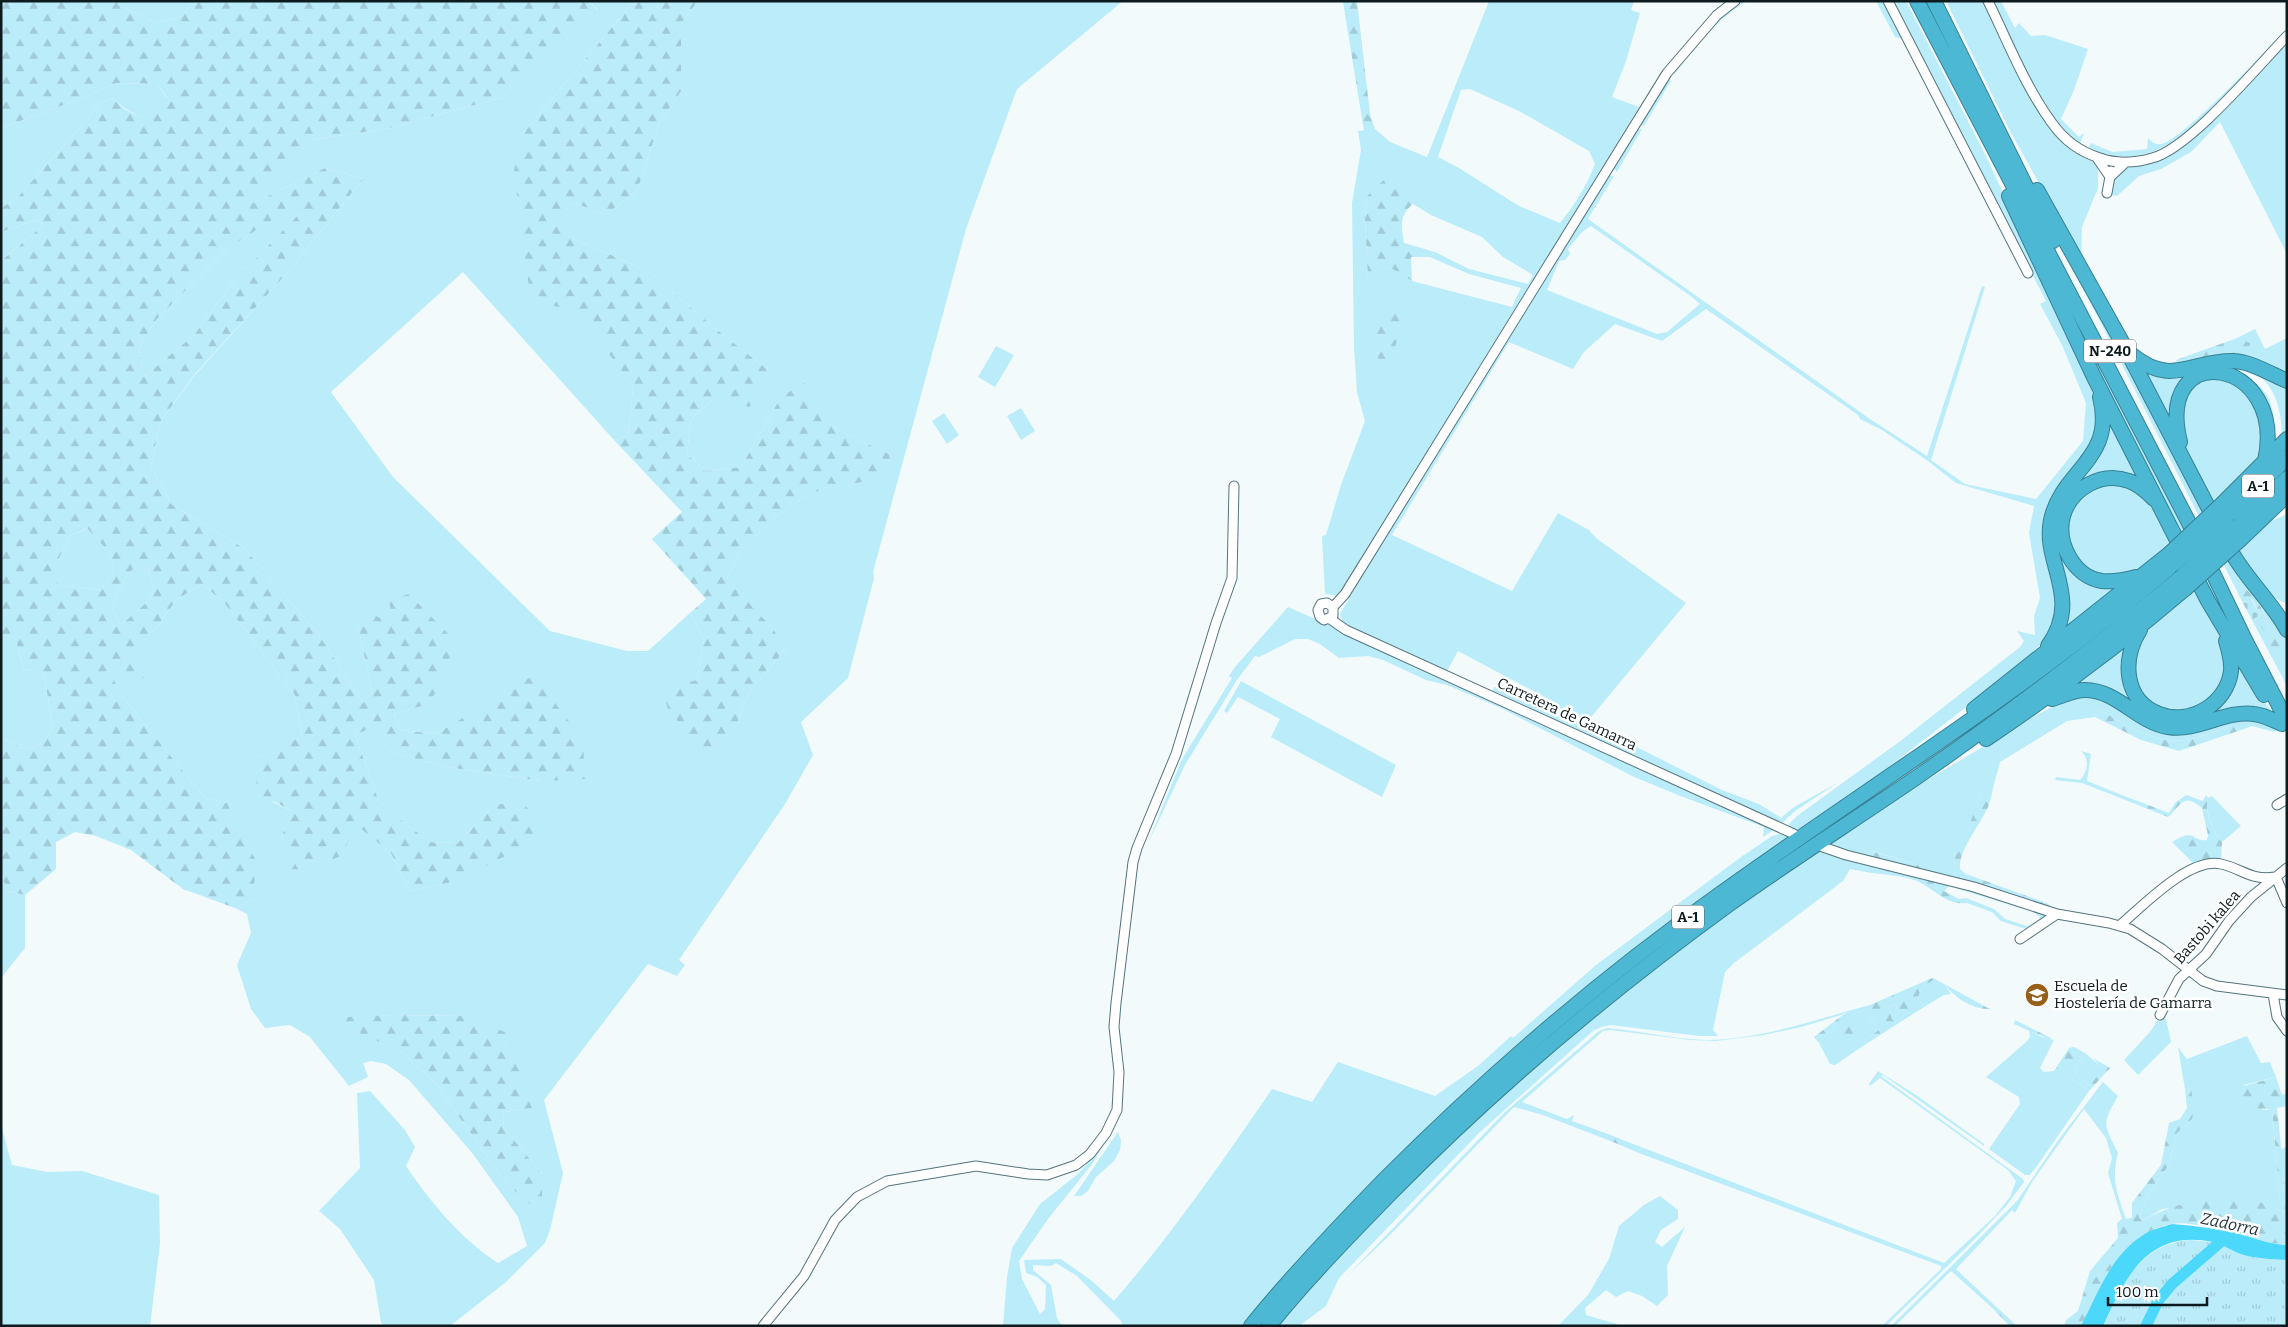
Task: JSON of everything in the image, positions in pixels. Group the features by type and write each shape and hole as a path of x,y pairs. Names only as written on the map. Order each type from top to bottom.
{"highway":[{"name":"N-240","path":"1917,1 2188,520 2285,725"},
{"name":"N-240","path":"1934,1 2287,701"},
{"path":"1959,84 1963,100 2094,377 2224,630 2285,725"},
{"path":"1979,93 1992,109 2127,351 2243,572 2266,599 2287,630"},
{"path":"2127,351 2146,366 2162,371 2178,372 2215,362 2234,361 2287,381"},
{"path":"2184,460 2176,427 2182,397 2191,385 2213,373 2228,371 2241,373 2254,378 2262,384 2272,398"},
{"path":"2042,654 2056,632 2063,607 2051,536 2053,513 2062,494 2097,446 2103,430 2102,407 2094,377"},
{"path":"2265,461 2275,444 2279,428 2278,414"},
{"path":"1879,783 2142,576 2171,559 2226,509 2265,461 2287,439"},
{"name":"A-1","path":"2226,509 2287,458"},
{"path":"2142,576 2125,580 2106,581 2081,571 2064,548 2061,526 2063,516 2081,489 2100,479 2120,478 2130,481 2158,502"},
{"name":"A-1","path":"2238,533 2287,478"},
{"path":"2267,515 2287,495"},
{"path":"1919,775 1937,770 2041,702 2144,624 2182,583 2238,533 2267,515 2287,508"},
{"name":"A-1","path":"1251,1326 1315,1253 1393,1171 1470,1095 1541,1033 1631,960 1719,894 2010,694 2127,604 2171,559"},
{"name":"A-1","path":"1269,1326 1328,1259 1426,1158 1482,1104 1551,1043 1641,970 1730,904 1919,775 2182,583"},
{"path":"2266,599 2287,608"},
{"path":"2144,624 2129,652 2128,676 2131,685 2143,702 2158,714 2168,717 2181,717 2202,712 2218,700 2228,681 2231,662 2224,630"},
{"path":"2041,702 2074,691 2094,691 2116,699 2143,717 2166,727 2189,727 2244,713 2263,716 2285,725"}],"street":[{"path":"1333,607 1327,603 1322,604 1318,610 1320,617 1324,620 1330,619 1333,616 1333,607 1345,594 1667,73 1717,15 1735,1"},
{"path":"1888,1 2028,273"},
{"path":"1988,1 2037,100 2052,124 2067,141 2085,153 2112,161 2126,162 2153,158 2176,146 2204,123 2287,36"},
{"path":"2097,158 2110,177"},
{"path":"2107,193 2112,161"},
{"path":"2110,177 2126,162"},
{"path":"763,1326 804,1276 834,1220 856,1197 887,1181 976,1166 1047,1175 1076,1166 1090,1154 1106,1133 1118,1110 1120,1072 1112,1001 1133,862 1176,754 1216,623 1232,578 1234,486"},
{"name":"Carretera de Gamarra","path":"1330,619 1346,630 1794,834"},
{"path":"2277,805 2287,799"},
{"path":"1823,847 1846,855 1974,887 2057,914 2130,929 2162,949 2204,981 2217,986 2287,995"},
{"path":"2120,926 2186,871 2205,864 2220,864 2261,879 2276,877 2287,903"},
{"name":"Bastobi kalea","path":"2160,1015 2179,979 2206,954 2229,921 2251,897 2287,868"},
{"path":"2020,939 2057,914"},
{"path":"2273,994 2277,1017 2287,1031"}],"green space":[{"path":"1,1 117,1 122,7 157,23 182,16 193,1 588,1 598,11 504,97 390,128 311,140 252,204 325,168 363,179 287,273 195,374 160,422 151,467 171,504 245,549 317,632 363,703 372,692 358,626 373,615 393,623 389,600 409,594 452,638 448,673 428,704 394,714 400,730 436,734 534,675 583,740 585,779 541,781 447,767 394,753 366,730 355,735 379,802 429,842 458,843 493,806 518,800 539,818 532,843 452,882 410,891 391,853 355,824 343,855 308,870 289,869 281,838 292,811 256,792 258,758 302,736 295,695 226,605 203,584 177,599 155,630 127,652 147,674 138,683 107,667 124,699 205,798 227,803 256,861 253,899 235,908 183,889 131,850 96,836 75,832 56,842 56,869 25,895 7,891 1,872 1,737 23,749 42,744 53,729 44,674 24,669 15,638 1,634 1,261 44,225 35,220 1,232 1,208 17,198 100,104 113,98 124,109 141,117 167,97 157,84 116,83 77,100 1,128","holes":["300,202 300,213 234,281 194,335 145,376 138,350 156,320 227,249","87,528 110,553 114,571 101,590 58,585 58,560 70,536","141,561 148,567 154,592 146,603 121,625 111,607 126,576"]},
{"path":"117,1 193,1 182,16 157,23 122,7"},
{"path":"588,1 634,1 521,136 576,308 633,387 628,436 614,440 463,272 331,392 393,477 550,631 627,651 648,651 690,613 704,640 697,680 662,690 738,721 751,690 786,649 772,629 727,579 738,553 776,517 810,493 870,479 883,480 891,455 836,429 804,384 781,397 741,467 705,471 687,454 691,419 717,396 773,374 716,329 648,271 574,239 558,222 572,202 606,215 637,191 659,124 681,91 681,24 698,1 1123,1 1017,89 966,229 873,572 874,578 848,678 801,722 813,755 785,804 679,960 685,965 677,976 648,964 544,1100 563,1173 550,1230 545,1243 506,1282 450,1326 384,1326 381,1323 374,1280 340,1229 319,1211 360,1168 357,1093 370,1091 405,1130 415,1147 406,1166 447,1219 471,1242 498,1263 527,1246 518,1217 473,1154 409,1080 386,1064 371,1061 363,1063 368,1077 349,1086 310,1037 290,1025 265,1028 251,1009 237,965 251,933 247,914 235,908 253,899 227,803 205,798 124,699 106,666 155,630 177,599 203,584 226,605 295,695 302,737 258,758 273,802 292,811 281,838 355,823 391,853 410,891 452,882 493,806 458,843 429,842 379,802 355,735 365,729 394,753 447,767 541,781 534,676 436,734 400,730 394,714 428,704 393,623 358,626 372,692 363,703 317,632 245,549 171,504 151,467 160,422 195,375 287,273 363,179 325,168 250,205 311,140 390,128 504,97 598,10","holes":["392,1015 466,1016 532,1108 504,1112 503,1127 542,1174 507,1184 435,1083 400,1051 347,1018"]},
{"path":"634,1 698,1 681,24 681,91 659,124 637,191 606,215 572,202 559,222 574,239 648,271 716,329 773,374 749,407 717,396 691,419 687,454 705,471 741,467 781,397 804,383 836,429 891,455 884,480 870,480 810,493 776,517 738,553 727,579 773,629 786,649 751,690 738,721 709,760 668,709 662,689 697,680 704,640 690,613 706,599 652,539 682,512 614,440 628,436 633,387 576,309 531,303 514,171 521,136"},
{"path":"1357,1 1370,114 1375,129 1364,131 1343,2"},
{"path":"1489,1 1634,1 1631,10 1640,13 1626,61 1612,97 1639,107 1345,588 1338,596 1325,594 1322,536 1326,535 1341,485 1365,421 1357,392 1354,347 1352,203 1361,150 1358,131 1375,129 1390,142 1427,157","holes":["1470,89 1519,111 1589,151 1595,164 1580,195 1560,223 1519,206 1438,157 1461,90","1396,186 1413,204 1431,215 1482,237 1503,257 1533,275 1528,284 1469,269 1435,252 1430,257 1469,274 1521,288 1512,307 1412,281 1389,267 1368,279 1365,219 1367,196"]},
{"path":"1740,1 1747,1 1716,25 1698,44 1675,74 1674,72 1721,17"},
{"path":"1876,1 1883,1 1903,39 1895,37"},
{"path":"1891,1 1906,1 1986,156 2094,392 2099,412 2098,430 2090,449 2054,495 2058,609 2048,636 2023,663 1863,787 1796,831 1790,828 1789,824 1797,816 1899,742 2020,647 2024,641 2017,631 2035,635 2034,616 2040,598 2029,533 2034,506 1956,483 1928,461 1882,430 1860,419 1858,415 1706,309 1662,341 1615,324 1584,352 1573,369 1509,342 1392,535 1512,591 1558,513 1589,530 1596,538 1686,603 1587,722 1722,790 1759,804 1781,818 1794,807 1839,782 1795,811 1781,824 1700,789 1493,691 1494,687 1549,708 1554,702 1458,651 1447,671 1353,629 1342,622 1340,614 1394,523 1608,175 1614,176 1588,219 1870,419 1927,456 1982,286 1985,287 1931,460 1965,484 2036,499 2083,441 2086,403 2062,345 2040,304 2046,301","holes":["1591,226 1700,304 1667,332 1657,334 1547,290 1559,261 1565,260 1570,254 1568,249 1582,232"]},
{"path":"1946,1 1983,1 2040,112 2058,138 2077,154 2098,164 2098,188 2082,227 2081,259 2009,129"},
{"path":"1993,1 2001,1 2015,28 2019,23 2031,36 2045,35 2088,49 2074,90 2061,119 2079,137 2084,133 2080,143 2054,117 2042,99 2030,79"},
{"path":"2287,28 2287,31 2198,122 2166,146 2149,153 2130,156 2110,155 2088,148 2091,143 2113,152 2147,149 2148,138 2154,143 2159,144 2172,139 2225,92"},
{"path":"2287,41 2287,254 2220,122 2191,152 2161,169 2139,176 2117,196 2110,195 2114,179 2119,172 2127,167 2149,163 2166,156 2190,140"},
{"path":"1669,80 1671,81 1644,126 1640,124"},
{"path":"116,83 157,84 167,98 141,117 124,108 113,98 100,104 17,198 1,208 1,128 77,100"},
{"path":"1637,129 1642,129 1617,172 1613,168"},
{"path":"1388,176 1413,204 1408,208 1403,217 1402,232 1404,243 1435,252 1430,257 1411,257 1412,281 1389,267 1368,280 1365,219 1367,196"},
{"path":"300,201 300,213 234,281 194,335 145,376 138,350 156,320 227,249"},
{"path":"35,220 44,225 1,261 1,232"},
{"path":"2038,246 2185,526 2255,672 2212,603"},
{"path":"2076,270 2287,637 2287,686 2252,620 2259,623 2270,639 2283,647 2273,638 2259,601 2242,587 2237,591 2082,286"},
{"path":"1397,307 1405,313 1390,364 1380,363 1373,348 1372,335"},
{"path":"2255,329 2265,349 2287,338 2287,376 2243,358 2237,338"},
{"path":"2237,338 2250,343 2249,352 2243,358 2179,367 2176,360"},
{"path":"996,346 1014,355 995,387 978,377"},
{"path":"2226,363 2244,369 2225,369 2190,382 2172,427 2141,367"},
{"path":"2245,370 2287,384 2287,433 2281,440 2280,415 2272,391 2265,381 2256,374"},
{"path":"2235,376 2250,380 2266,394 2273,412 2274,422 2269,442 2261,457 2214,504 2186,454 2181,429 2183,412 2189,395 2200,383 2211,378"},
{"path":"1021,408 1035,431 1021,440 1007,416"},
{"path":"944,413 959,435 947,444 932,421"},
{"path":"2109,417 2143,483 2119,475 2069,497 2066,560 2122,586 2058,636 2053,526"},
{"path":"2114,483 2134,488 2153,505 2173,541 2137,571 2116,577 2093,572 2086,568 2071,552 2067,539 2072,509 2079,498 2096,488"},
{"path":"2287,514 2287,604 2270,596 2235,551 2267,523"},
{"path":"88,528 110,553 114,571 101,590 58,585 58,560 70,536"},
{"path":"141,560 148,567 154,592 146,603 121,625 111,607 126,576"},
{"path":"2195,587 2219,634 2226,663 2219,691 2202,707 2176,713 2151,704 2138,689 2132,661 2141,636 2159,617"},
{"path":"2241,587 2256,599 2261,607 2271,632 2283,647 2280,651 2272,650 2265,633 2252,620 2260,615 2252,599 2243,603 2237,591"},
{"path":"2251,599 2260,615 2252,620 2243,603"},
{"path":"1288,607 1487,695 1775,829 1763,837 1764,827 1634,777 1501,708 1447,685 1426,680 1383,660 1368,656 1339,658 1320,644 1308,639 1295,639 1259,657 1255,656 1237,680 1185,765 1148,843 1182,759 1232,678 1229,676"},
{"path":"1,634 15,638 24,669 44,674 53,729 42,744 23,749 1,737"},
{"path":"2127,643 2123,662 2127,686 2139,704 2157,716 2177,720 2198,717 2217,706 2229,685 2234,655 2274,716 2252,711 2230,712 2188,724 2172,725 2148,716 2106,691 2090,688 2069,688"},
{"path":"1241,681 1396,765 1382,797 1271,737 1280,719 1238,697 1227,713 1224,711"},
{"path":"2090,695 2116,705 2234,720 2260,720 2278,730 2275,732 2252,726 2238,731 2233,726 2230,726 2196,738 2185,740 2162,739 2140,732 2099,709 2095,717 2067,721 2000,762 1994,784 1987,784 1979,797 1976,812 1967,833 1954,847 1955,879 1921,871 1922,866 1872,851 1865,858 1827,846 1877,810 2031,718 2071,697"},
{"path":"2099,709 2140,732 2162,739 2191,739 2230,726 2233,726 2238,731 2179,751 2141,740 2095,717"},
{"path":"2081,751 2091,754 2087,781 2114,792 2113,795 2082,783 2055,780 2056,777 2080,780 2085,773 2087,765 2086,758"},
{"path":"1987,784 1994,784 1990,802 1962,854 1960,869 1966,874 2049,904 2048,908 1955,879 1954,847 1959,835 1967,833 1978,799"},
{"path":"2114,792 2169,813 2175,803 2186,795 2203,801 2206,795 2208,798 2207,809 2210,821 2215,833 2222,842 2221,861 2204,860 2194,864 2172,842 2189,835 2207,840 2208,835 2202,808 2195,803 2190,801 2183,802 2168,817 2113,795"},
{"path":"2212,796 2241,826 2222,842 2208,815 2208,798"},
{"path":"1783,833 1791,836 1698,901 1608,969 1558,1009 1462,1094 1327,1229 1244,1326 1123,1326 1121,1321 1077,1276 1056,1263 1051,1266 1033,1265 1033,1270 1051,1285 1057,1318 1062,1326 1003,1326 1007,1277 1012,1248 1040,1204 1078,1174 1103,1146 1093,1163 1048,1219 1019,1261 1022,1279 1040,1314 1045,1309 1046,1285 1037,1277 1026,1273 1024,1260 1061,1259 1092,1281 1114,1301 1176,1224 1272,1089 1312,1102 1338,1062 1435,1096 1478,1066 1511,1036 1513,1038 1596,965 1741,857 1772,836"},
{"path":"1822,849 1868,864 1866,872 1850,869 1843,881 1734,963 1725,972 1713,1030 1718,1036 1699,1036 1611,1025 1593,1031 1480,1132 1339,1278 1326,1306 1299,1326 1278,1326 1363,1230 1496,1098 1642,977 1716,922"},
{"path":"1871,851 1922,866 1921,871 1865,858"},
{"path":"1868,864 1945,882 1945,885 1934,883 1934,886 1959,899 1966,898 1967,903 1953,902 1911,879 1866,872"},
{"path":"1,872 7,891 25,895 25,948 1,978"},
{"path":"1945,882 2048,913 2048,916 2029,930 2001,921 1992,912 1967,903 1966,898 1994,909 2005,919 2027,926 2037,923 2040,917 2033,912 1949,886 1943,892 1934,886 1934,883 1945,885"},
{"path":"1932,978 1935,979 1921,990 1918,1002 1922,1003 1924,1007 1866,1044 1865,1040 1879,1030 1865,1010 1859,1012 1856,1016 1861,1026 1854,1034 1844,1040 1836,1029 1829,1032 1819,1043 1814,1037 1848,1011 1870,1005","holes":["1895,1004 1898,1011 1904,1014 1896,1022 1892,1019 1889,1006"]},
{"path":"1935,979 1944,984 1951,994 1944,995 1924,1007 1922,1003 1918,1002 1921,990"},
{"path":"1944,984 1990,1009 1984,1009 1964,1002"},
{"path":"1895,1004 1897,1009 1904,1014 1896,1022 1892,1019 1889,1006"},
{"path":"1865,1010 1879,1030 1865,1040 1866,1044 1835,1065 1830,1064 1819,1043 1829,1032 1858,1020 1855,1017 1859,1012"},
{"path":"1848,1011 1841,1015 1801,1027 1764,1035 1716,1041 1690,1040 1611,1030 1603,1031 1522,1102 1567,1119 1574,1115 1572,1121 1608,1134 1608,1140 1543,1115 1514,1107 1390,1235 1347,1276 1505,1112 1599,1031 1607,1028 1669,1037 1706,1040 1724,1039 1796,1026"},
{"path":"392,1015 466,1016 507,1033 532,1108 504,1112 503,1127 542,1174 542,1214 507,1184 435,1083 400,1051 345,1027 347,1017"},
{"path":"2160,1017 2166,1019 2171,1042 2138,1075 2124,1060 2150,1032"},
{"path":"2015,1020 2051,1038 2050,1040 2014,1024"},
{"path":"2029,1030 2041,1037 2054,1040 2040,1068 2044,1072 2054,1071 2056,1068 2089,1091 2037,1166 2030,1175 2025,1175 1989,1149 2020,1104 2019,1097 1986,1077 2026,1042 2030,1037"},
{"path":"2247,1036 2261,1063 2270,1062 2276,1077 2244,1085 2263,1110 2272,1109 2280,1201 2270,1204 2241,1200 2162,1209 2144,1220 2139,1218 2148,1194 2169,1165 2177,1133 2192,1119 2191,1088 2185,1089 2178,1047 2187,1059"},
{"path":"2074,1047 2085,1053 2076,1065 2074,1074 2089,1086 2103,1069 2093,1058 2110,1068 2089,1091 2056,1068 2069,1048"},
{"path":"2085,1053 2104,1069 2089,1086 2074,1074 2076,1065"},
{"path":"1878,1071 1916,1095 1984,1144 1984,1146 1883,1075 1881,1076 2023,1179 2024,1182 2007,1205 1975,1239 1886,1326 1882,1326 1941,1269 1941,1266 1639,1153 1641,1147 1944,1263 1994,1217 2010,1197 2016,1181 2008,1170 1880,1078 1870,1086 1869,1084"},
{"path":"2276,1077 2282,1095 2287,1093 2287,1106 2277,1108 2287,1202 2287,1245 2192,1224 2171,1224 2153,1230 2125,1250 2114,1263 2081,1326 2064,1326 2066,1320 2078,1311 2090,1271 2118,1238 2117,1223 2122,1219 2132,1218 2132,1203 2161,1165 2169,1123 2180,1119 2187,1108 2185,1089 2191,1088 2194,1108 2192,1119 2177,1133 2169,1165 2148,1194 2139,1218 2144,1220 2166,1209 2204,1200 2229,1199 2266,1203 2280,1201 2272,1109 2246,1108 2237,1097 2244,1086"},
{"path":"2103,1082 2118,1096 2109,1113 2106,1124 2118,1153 2115,1179 2126,1219 2122,1219 2108,1173 2112,1158 2106,1138 2084,1109 2032,1182 2015,1213 2012,1210 1956,1269 1990,1301 1988,1304 1951,1271 1895,1326 1891,1326 2017,1201 2059,1139"},
{"path":"1,1125 12,1165 47,1172 82,1171 159,1195 160,1243 150,1326 1,1326"},
{"path":"1118,1132 1121,1141 1120,1150 1114,1161 1096,1177 1088,1191 1081,1196 1074,1196"},
{"path":"1608,1134 1641,1147 1639,1153 1608,1140"},
{"path":"2287,1147 2287,1202 2281,1149"},
{"path":"1660,1196 1678,1210 1678,1219 1661,1230 1655,1242 1662,1247 1685,1227 1667,1266 1668,1295 1657,1306 1642,1296 1628,1291 1616,1297 1606,1290 1585,1308 1586,1315 1623,1326 1558,1326 1588,1295 1609,1259 1619,1226 1644,1205"},
{"path":"2190,1240 2214,1242 2255,1258 2287,1260 2287,1326 2103,1326 2125,1282 2145,1258 2158,1249 2172,1243"},
{"path":"1990,1301 2017,1326 2010,1326 1988,1304"}],"water":[{"path":"2172,1224 2222,1230 2287,1245 2287,1260 2247,1256 2213,1242 2191,1240 2172,1243 2156,1250 2142,1260 2121,1290 2103,1326 2081,1326 2106,1276 2122,1253 2146,1233"}],"waterway":[{"name":"Zadorra","path":"2146,1326 2158,1301 2172,1284 2224,1239"}],"place":[{"name":"Escuela de Hostelería de Gamarra","path":"2037,995"}]}
